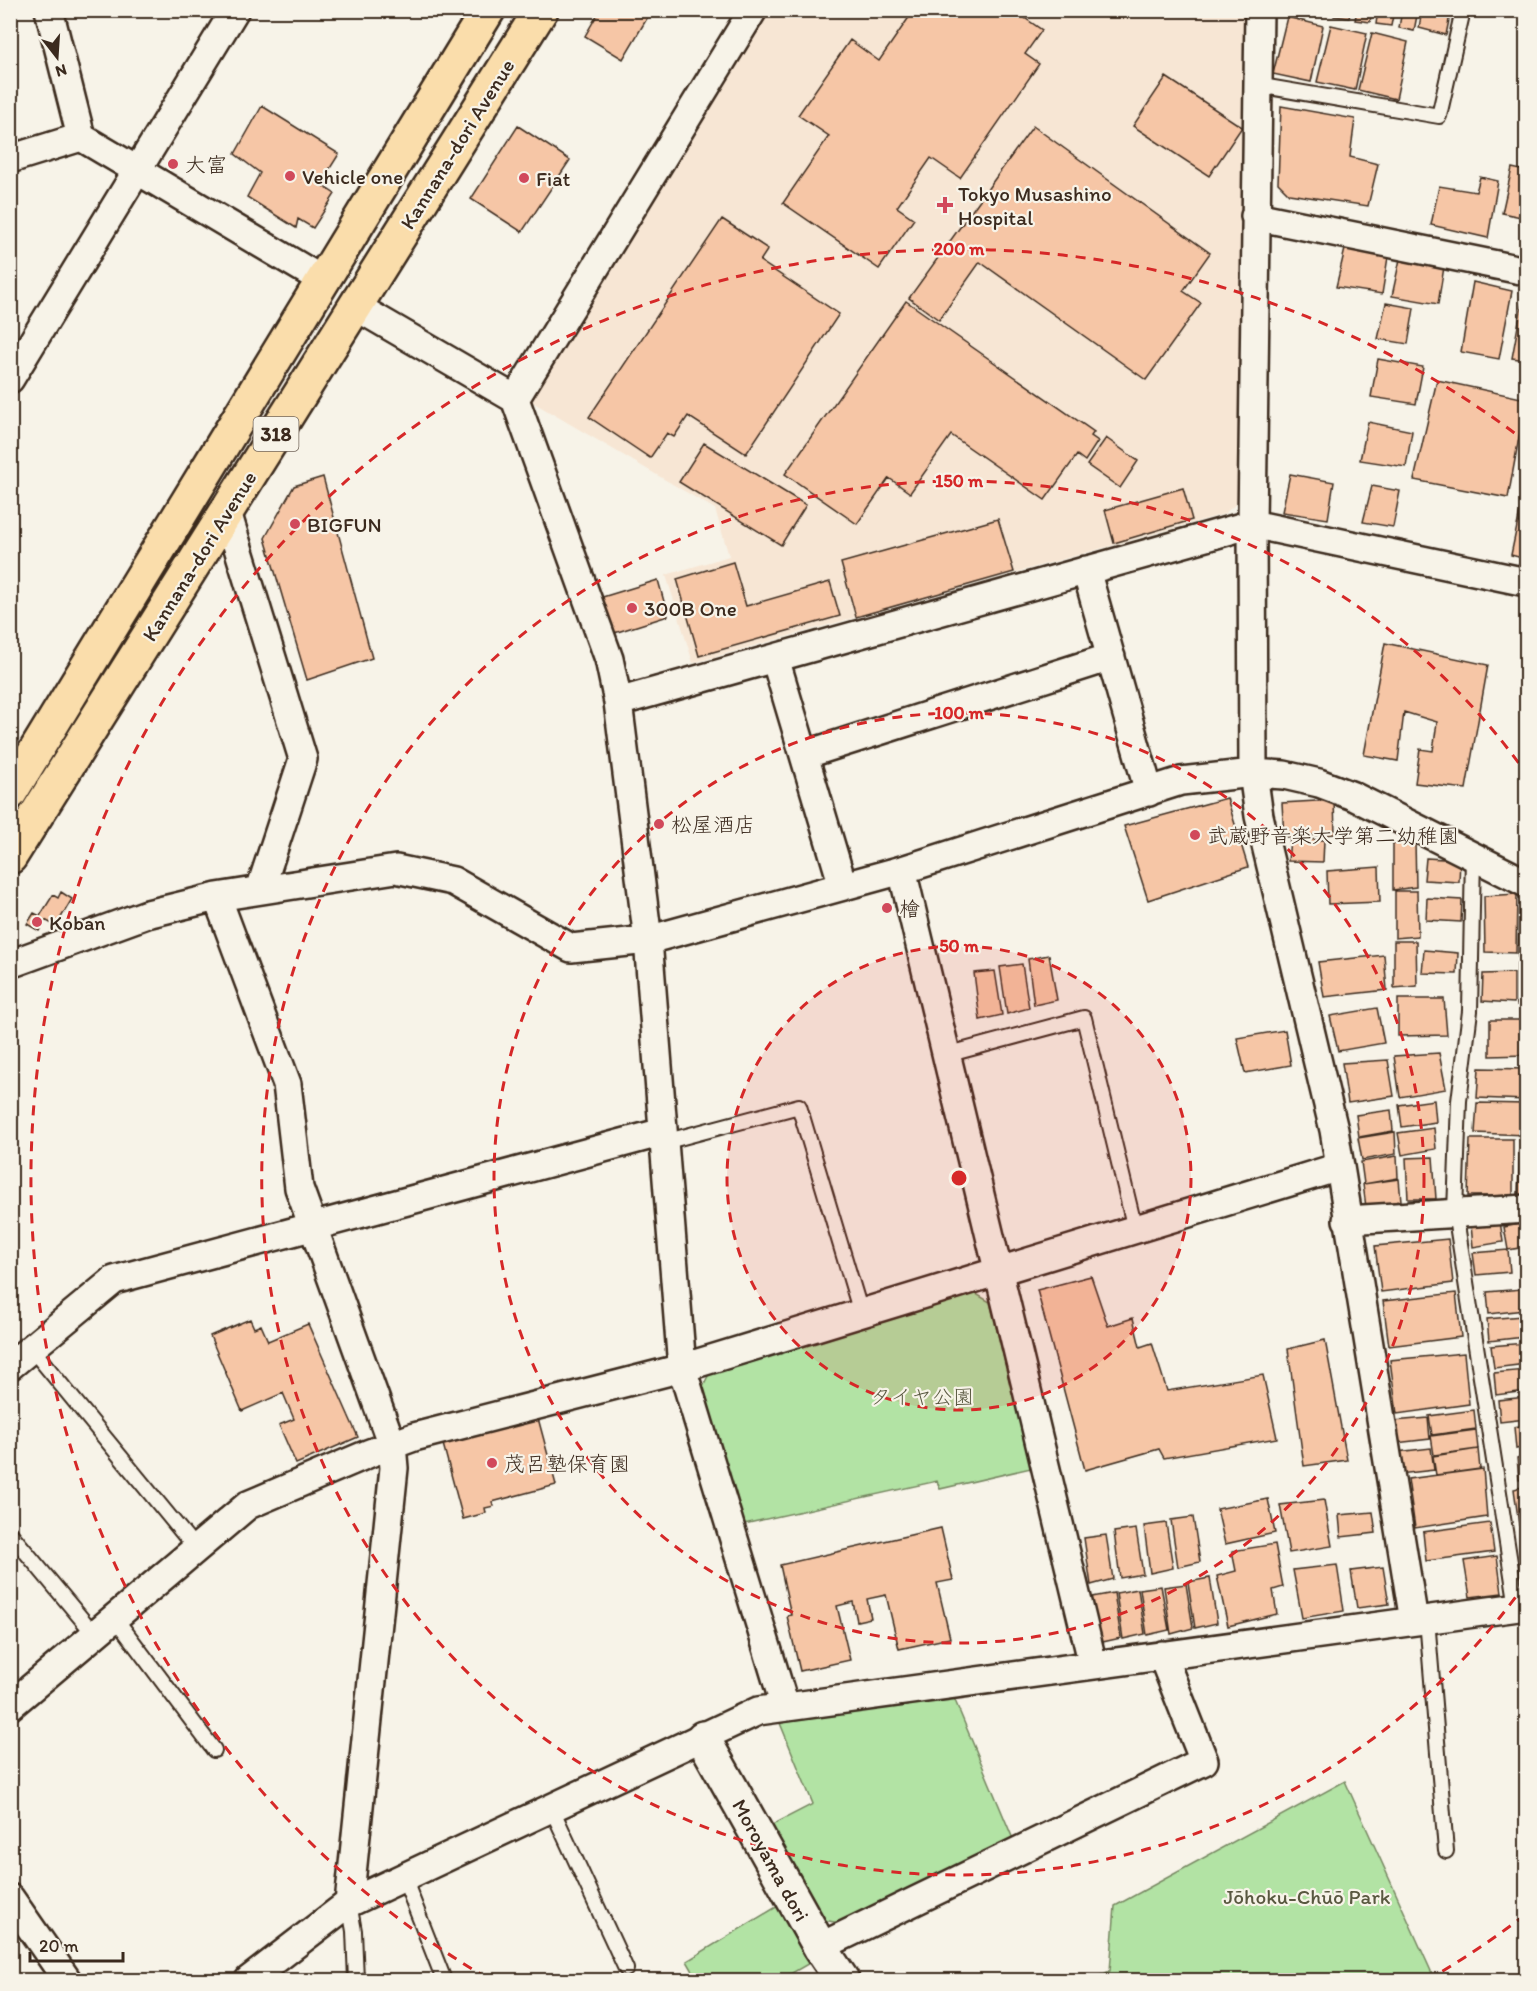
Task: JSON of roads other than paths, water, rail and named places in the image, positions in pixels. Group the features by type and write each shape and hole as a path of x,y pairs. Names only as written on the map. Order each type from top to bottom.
{"main road":[{"name":"Kannana-dori Avenue","path":"10,793 488,10"},
{"name":"Kannana-dori Avenue","path":"10,857 541,10"}],"street":[{"path":"49,10 81,137 324,281"},
{"path":"10,379 235,10"},
{"path":"515,399 753,10"},
{"path":"1259,10 1252,524 1253,773 1259,816 1334,1130 1347,1220 1420,1620"},
{"path":"10,159 81,137"},
{"path":"1255,216 1527,271"},
{"path":"355,306 515,399 609,659 618,702 648,940 682,1368 785,1707"},
{"path":"227,512 303,759 260,890"},
{"path":"618,702 1252,524 1527,582"},
{"path":"1086,570 1149,792"},
{"path":"804,755 1111,657"},
{"path":"775,658 843,886"},
{"path":"10,964 147,914 217,897 396,869 453,881 571,948 648,940 902,870 1181,781 1253,773 1284,774 1320,783 1353,796 1527,883"},
{"path":"902,870 1093,1665"},
{"path":"217,897 286,1084 299,1188 392,1445 394,1468 349,1903"},
{"path":"10,1366 114,1280 663,1137"},
{"path":"10,1706 248,1505 392,1445 682,1368 1339,1167"},
{"path":"1347,1220 1527,1209"},
{"path":"249,1980 349,1903 759,1711 1522,1606"},
{"path":"820,1947 1204,1761 1162,1655"},
{"name":"Moroyama dori","path":"703,1738 820,1947 842,1980"},
{"path":"10,1898 67,1980"}],"lane":[{"path":"1257,85 1439,117 1463,10"},
{"path":"1473,855 1470,1011 1459,1101 1455,1212 1522,1606"},
{"path":"946,1055 1084,1018 1135,1229"},
{"path":"663,1137 799,1106 861,1313"},
{"path":"32,1349 196,1549"},
{"path":"10,1533 105,1626 214,1750"},
{"path":"1420,1620 1446,1851"},
{"path":"551,1808 626,1969"},
{"path":"404,1878 444,1980"},
{"path":"349,1903 354,1930 356,1980"}],"place":[{"name":"大富","path":"173,164"},
{"name":"Vehicle one","path":"290,176"},
{"name":"Fiat","path":"524,178"},
{"name":"Tokyo Musashino Hospital","path":"945,205"},
{"name":"BIGFUN","path":"295,524"},
{"name":"300B One","path":"632,608"},
{"name":"松屋酒店","path":"659,824"},
{"name":"武蔵野音楽大学第二幼稚園","path":"1195,835"},
{"name":"檜","path":"887,908"},
{"name":"Koban","path":"37,922"},
{"name":"茂呂塾保育園","path":"492,1463"}],"park label":[{"name":"タイヤ公園","path":"922,1396"},
{"name":"Jōhoku-Chūō Park","path":"1307,1896"}]}
